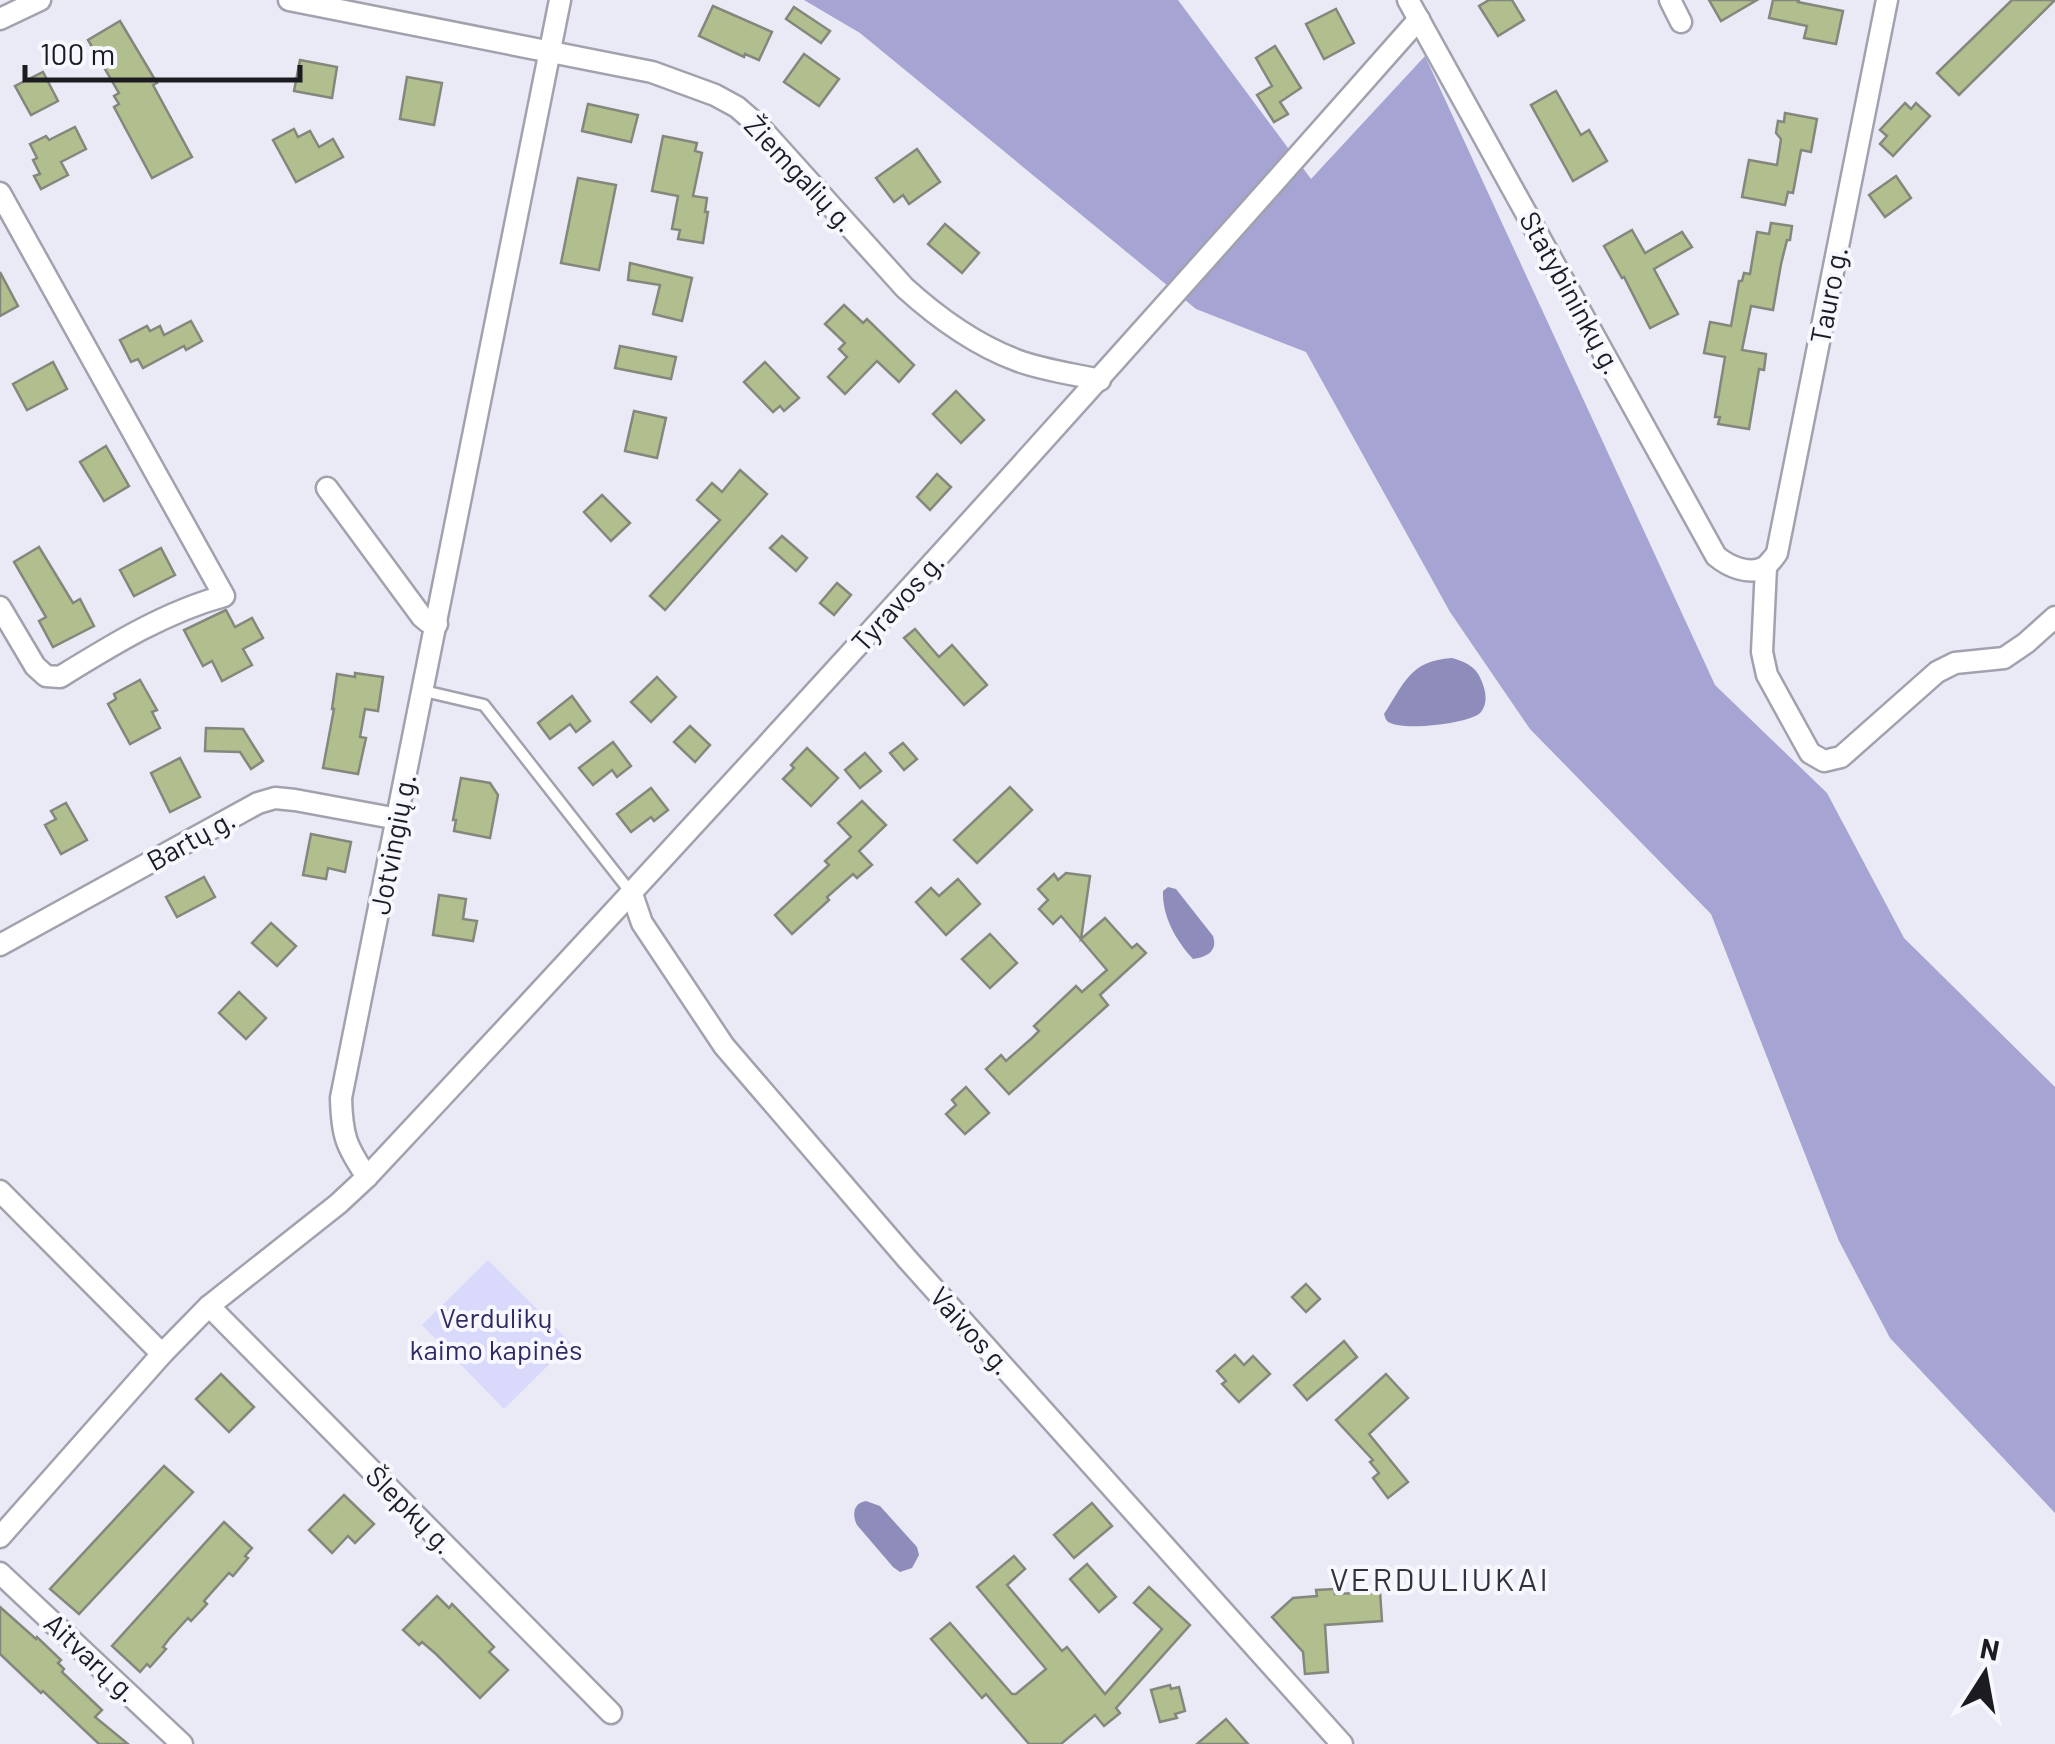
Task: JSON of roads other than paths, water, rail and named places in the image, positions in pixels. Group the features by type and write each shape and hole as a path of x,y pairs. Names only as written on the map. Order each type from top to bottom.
{"street":[{"path":"0,18 40,0"},
{"name":"Žiemgalių g.","path":"289,0 652,72 684,82 737,107 760,127 904,288 960,333 1019,362 1100,380"},
{"name":"Jotvingių g.","path":"367,1177 348,1148 341,1098 560,0"},
{"name":"Statybininkų g.","path":"1408,0 1716,556 1728,566 1757,569"},
{"path":"1670,0 1681,22"},
{"name":"Tauro g.","path":"1888,0 1777,554 1757,569 1767,675 1810,753 1824,761 1841,757 1937,672 1955,663 2004,658 2055,617"},
{"name":"Tyravos g.","path":"367,1177 632,894 1100,380 1420,20"},
{"path":"0,193 224,596 201,602 135,632 60,677 46,676 35,666 0,607"},
{"path":"327,488 422,617 438,624"},
{"name":"Bartų g.","path":"0,945 258,802 275,798 296,800 398,820"},
{"name":"Vaivos g.","path":"632,894 642,924 724,1046 908,1260 1342,1744"},
{"path":"0,1538 209,1306 367,1177"},
{"path":"0,1191 162,1354"},
{"name":"Šlepkų g.","path":"209,1306 611,1713"},
{"name":"Aitvarų g.","path":"0,1573 182,1744"}],"lane":[{"path":"424,691 484,704 632,894"}],"district":[{"name":"VERDULIUKAI","path":"1440,1580"}],"park label":[{"name":"Verdulikų kaimo kapinės","path":"496,1334"}]}
